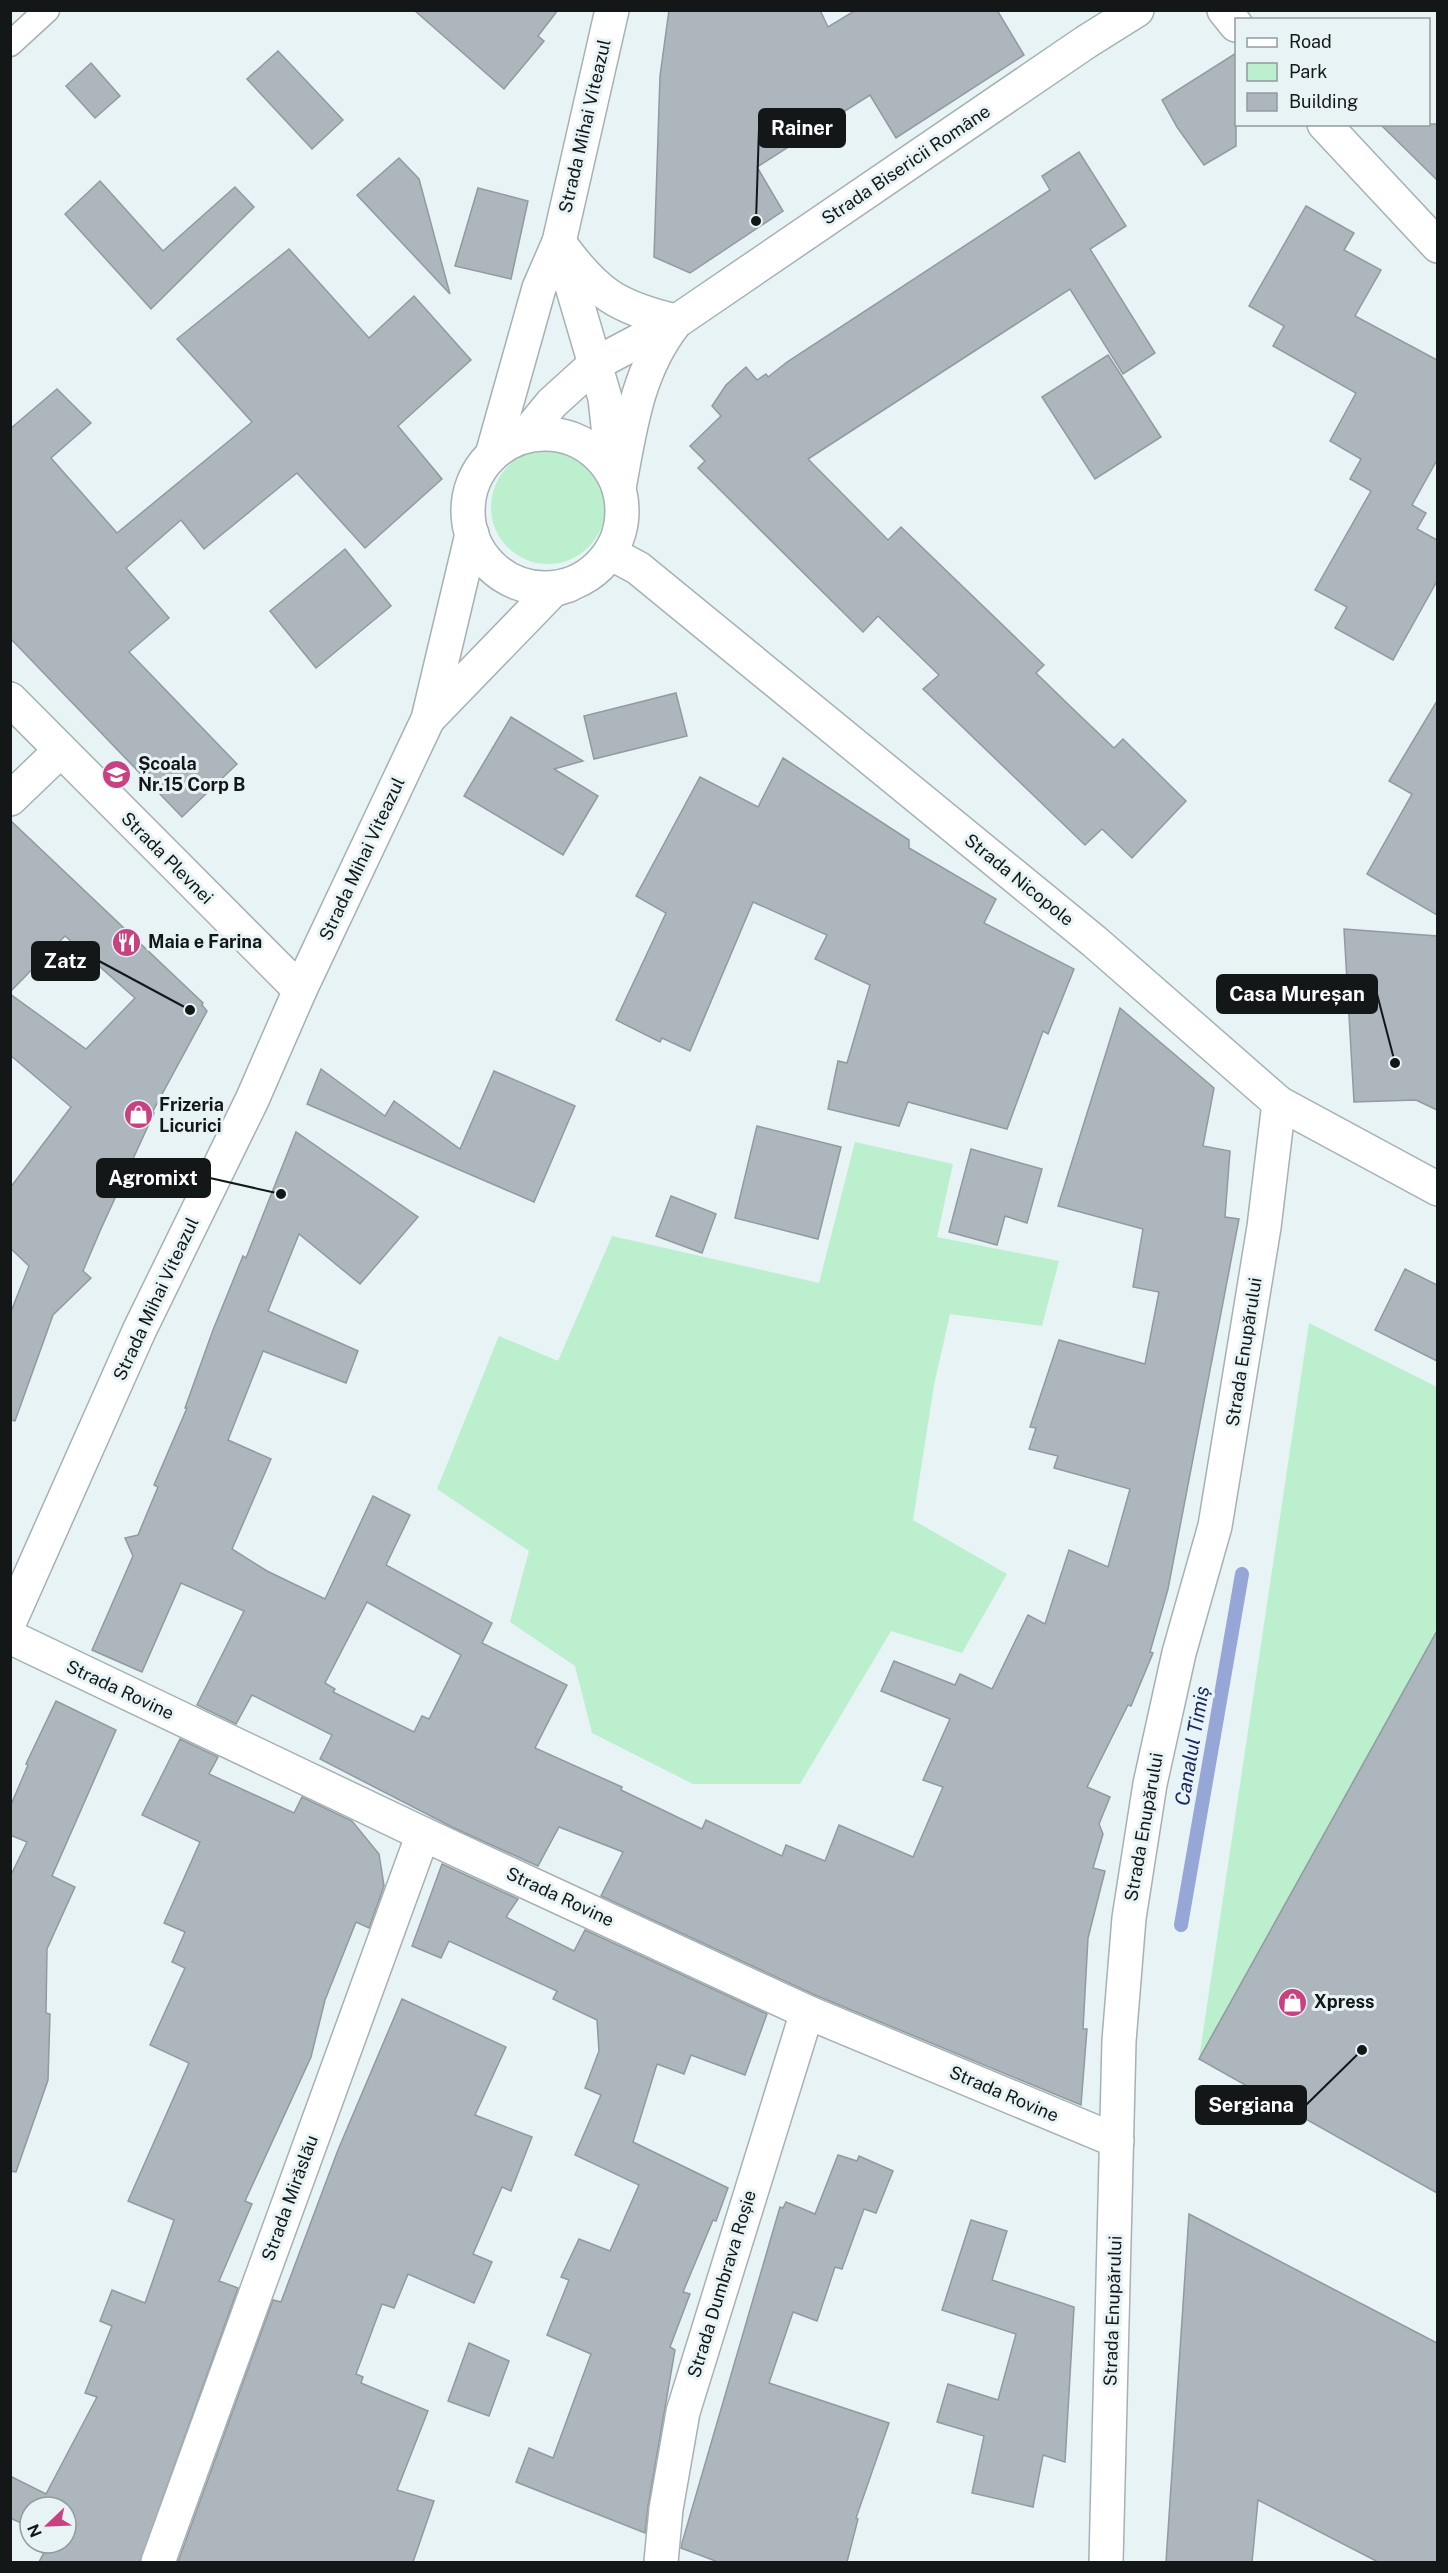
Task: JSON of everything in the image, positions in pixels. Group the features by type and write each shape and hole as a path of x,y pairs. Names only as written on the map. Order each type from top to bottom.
{"street":[{"name":"Strada Mihai Viteazul","path":"492,455 539,288 559,242 612,10"},
{"name":"Strada Bisericii Române","path":"525,436 552,403 595,364 676,321 1086,42 1137,10"},
{"path":"1224,10 1235,24"},
{"path":"1326,126 1437,246"},
{"name":"Strada Mihai Viteazul","path":"559,242 605,398 616,480"},
{"path":"559,242 582,274 609,298 649,315 676,321"},
{"name":"Strada Bisericii Române","path":"616,480 646,367 661,340 676,321"},
{"path":"550,434 575,439 597,453 616,480 622,505 622,522 618,538 610,553 596,569 577,582 552,588 539,588 514,581 492,567 483,557 472,534 468,513 470,491 479,471 492,455 508,443 525,436 550,434"},
{"name":"Strada Mihai Viteazul","path":"10,1621 139,1331 252,1100 300,990 428,719 472,534"},
{"name":"Strada Nicopole","path":"610,553 638,568 1056,910 1280,1103 1437,1189"},
{"name":"Strada Mihai Viteazul","path":"428,719 553,590 577,582"},
{"name":"Strada Plevnei","path":"10,699 300,990"},
{"path":"10,799 60,751"},
{"name":"Strada Enupărului","path":"1106,2562 1119,2040 1132,1895 1150,1784 1179,1653 1215,1526 1263,1227 1280,1103"},
{"name":"Strada Rovine","path":"10,1637 423,1834 807,2012 1117,2141"},
{"name":"Strada Mirăslău","path":"158,2562 423,1834"},
{"name":"Strada Dumbrava Roșie","path":"661,2562 666,2509 683,2412 807,2012"}],"lane":[{"path":"10,44 47,10"}],"green space":[{"path":"548,450 570,454 588,467 601,485 605,507 601,529 588,547 570,560 548,564 526,560 508,547 495,529 491,507 495,485 508,467 526,454"},
{"path":"855,1142 953,1164 937,1237 1059,1261 1042,1326 950,1314 934,1385 913,1520 1007,1574 962,1653 891,1631 800,1784 693,1784 592,1733 575,1666 510,1622 529,1551 437,1489 499,1336 558,1361 612,1236 819,1283"},
{"path":"1309,1323 1437,1387 1437,1631 1199,2059"}],"building":[{"path":"414,10 558,10 538,36 544,41 504,89"},
{"path":"669,10 820,10 828,27 856,10 997,10 1024,55 896,138 870,95 757,167 783,211 690,273 654,257 660,76"},
{"path":"278,51 343,120 312,149 247,79"},
{"path":"1235,54 1236,146 1204,165 1177,127 1162,100"},
{"path":"91,63 120,96 95,118 66,86"},
{"path":"1437,124 1437,180 1382,126"},
{"path":"1079,152 1126,226 1090,249 1155,353 1123,374 1070,289 808,459 888,540 901,527 1044,665 1036,673 1072,708 1114,748 1123,739 1186,801 1132,858 1102,829 1085,845 923,689 939,675 878,616 863,632 698,468 705,461 690,446 721,416 712,406 726,385 746,367 757,380 766,374 768,377 787,362 1050,190 1042,176"},
{"path":"399,158 419,179 450,294 357,195"},
{"path":"100,181 163,251 235,187 254,207 151,309 65,214"},
{"path":"478,188 528,201 511,279 455,266"},
{"path":"1306,206 1354,233 1344,250 1381,270 1355,316 1437,360 1437,460 1412,505 1426,513 1417,529 1437,540 1437,581 1393,660 1335,628 1347,607 1315,590 1371,491 1350,479 1361,459 1330,441 1356,393 1273,346 1284,326 1249,306"},
{"path":"289,249 369,338 414,296 471,360 398,426 442,479 365,548 297,473 204,549 181,520 126,568 169,618 129,652 237,764 182,817 10,638 10,429 57,389 91,423 51,458 117,533 252,422 177,339"},
{"path":"1108,355 1161,437 1095,479 1042,397"},
{"path":"345,549 391,606 316,668 270,611"},
{"path":"676,693 687,736 594,759 584,716"},
{"path":"1437,701 1437,915 1367,874 1412,794 1389,781"},
{"path":"511,717 583,761 554,769 598,796 563,855 464,796"},
{"path":"783,758 909,840 909,848 996,899 984,923 1074,969 1048,1034 1043,1031 1007,1129 908,1102 899,1126 828,1109 838,1061 847,1063 870,985 815,959 827,935 753,902 690,1051 662,1038 660,1042 616,1020 666,913 636,896 700,777 758,807"},
{"path":"10,820 203,1003 207,1011 153,1111 100,1231 83,1271 91,1278 53,1315 15,1421 10,1420 10,1314 29,1266 10,1248 10,1188 71,1107 10,1055 10,994 86,1049 135,998 65,936 10,992"},
{"path":"1344,929 1437,936 1437,1110 1416,1100 1354,1102"},
{"path":"1120,1008 1214,1088 1203,1146 1230,1151 1225,1217 1239,1219 1168,1589 1150,1652 1153,1653 1131,1706 1128,1705 1087,1787 1110,1797 1099,1824 1103,1834 1093,1868 1105,1871 1088,1938 1083,2029 1087,2029 1081,2105 815,1995 601,1896 623,1852 559,1827 538,1866 454,1828 320,1759 332,1735 252,1695 236,1724 197,1705 244,1611 181,1583 142,1672 92,1650 133,1556 125,1538 138,1535 158,1487 154,1485 187,1408 185,1408 213,1330 243,1256 246,1258 296,1132 418,1217 360,1284 299,1234 268,1311 358,1351 346,1383 263,1351 228,1440 271,1459 232,1549 267,1571 325,1599 373,1496 410,1515 386,1565 492,1623 482,1643 567,1685 535,1748 622,1787 621,1790 702,1829 706,1820 782,1856 786,1845 825,1861 839,1825 913,1857 943,1787 923,1780 950,1719 881,1691 894,1661 955,1685 960,1674 992,1689 1028,1615 1045,1624 1069,1550 1108,1567 1130,1489 1054,1468 1058,1456 1029,1449 1036,1428 1030,1427 1059,1340 1145,1364 1159,1292 1133,1287 1143,1229 1058,1206","holes":["367,1602 461,1655 429,1719 422,1716 414,1732 333,1692 335,1689 325,1683"]},
{"path":"321,1069 385,1116 394,1101 460,1149 494,1071 575,1106 534,1202 307,1104"},
{"path":"757,1126 841,1147 818,1239 735,1218"},
{"path":"971,1149 1042,1169 1027,1223 1005,1216 997,1245 949,1232"},
{"path":"671,1196 716,1214 702,1253 656,1236"},
{"path":"1405,1269 1437,1285 1437,1361 1375,1330"},
{"path":"1437,1631 1437,2193 1199,2059"},
{"path":"56,1701 116,1730 52,1876 75,1887 47,1949 46,2013 50,2014 48,2080 16,2172 10,2171 10,1877 27,1842 10,1835 10,1807 28,1765 26,1764"},
{"path":"180,1739 218,1757 209,1774 294,1813 302,1797 352,1821 379,1854 384,1886 369,1928 356,1922 325,2000 311,2057 245,2201 252,2204 219,2281 238,2288 140,2562 39,2562 43,2555 78,2555 78,2495 18,2495 18,2522 10,2518 10,2476 46,2494 97,2397 85,2393 112,2326 100,2321 112,2290 145,2303 174,2220 128,2201 189,2063 150,2045 185,1968 172,1962 185,1932 164,1923 200,1842 142,1815"},
{"path":"442,1864 518,1899 506,1917 574,1951 585,1930 767,2014 745,2075 691,2055 684,2074 657,2064 633,2142 728,2188 716,2221 713,2220 683,2292 690,2294 670,2347 675,2350 645,2533 516,2482 529,2448 553,2458 591,2354 547,2335 569,2280 561,2277 579,2239 610,2251 639,2185 575,2155 601,2095 585,2088 599,2051 597,2020 553,1999 557,1991 449,1941 441,1958 412,1946"},
{"path":"402,1999 506,2047 475,2115 532,2137 511,2191 502,2187 473,2254 492,2262 474,2303 408,2274 394,2308 382,2304 356,2374 363,2377 361,2383 428,2411 397,2490 434,2501 413,2562 178,2562 273,2300 281,2302 338,2150"},
{"path":"838,2155 857,2161 859,2156 893,2171 876,2213 864,2209 842,2269 835,2267 817,2321 793,2312 769,2383 889,2423 856,2518 858,2519 847,2562 718,2562 681,2548 780,2207 783,2208 786,2202 815,2214"},
{"path":"1189,2214 1437,2343 1437,2562 1378,2562 1258,2500 1252,2562 1166,2562"},
{"path":"971,2220 1007,2231 992,2280 1074,2307 1065,2462 1043,2455 1033,2507 972,2493 984,2436 937,2422 948,2384 998,2400 1016,2334 942,2310"},
{"path":"469,2343 509,2361 489,2416 448,2401"}],"waterway":[{"name":"Canalul Timiș","path":"1181,1925 1242,1574"}],"place":[{"name":"Rainer","path":"756,221"},
{"name":"Școala Nr.15 Corp B","path":"117,774"},
{"name":"Maia e Farina","path":"127,942"},
{"name":"Zatz","path":"190,1010"},
{"name":"Casa Mureșan","path":"1395,1063"},
{"name":"Frizeria Licurici","path":"138,1115"},
{"name":"Agromixt","path":"281,1194"},
{"name":"Xpress","path":"1293,2002"},
{"name":"Sergiana","path":"1362,2050"}]}
